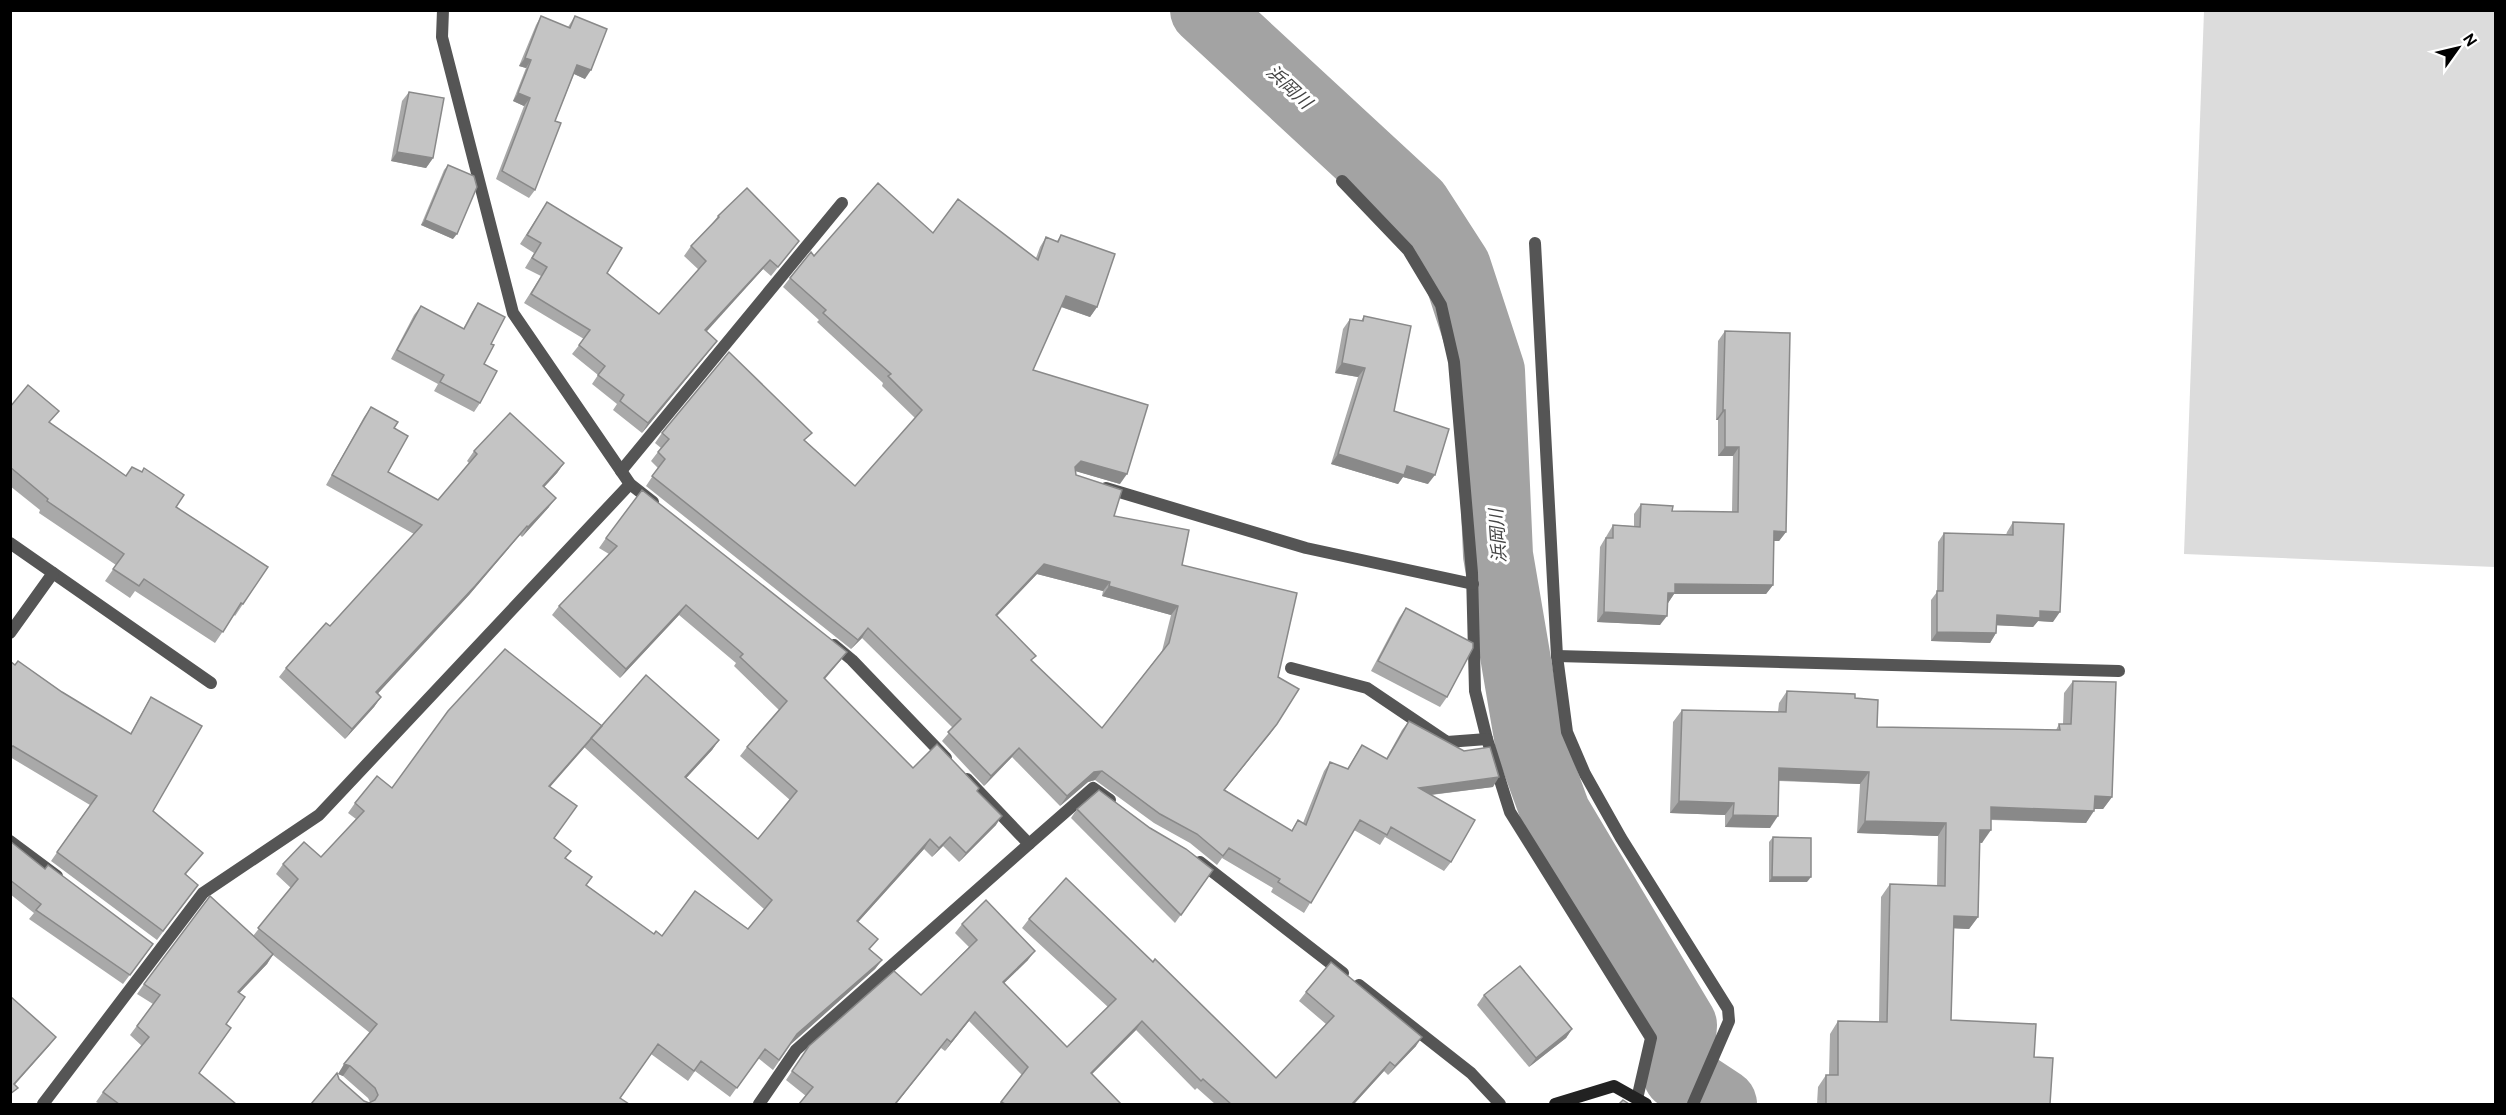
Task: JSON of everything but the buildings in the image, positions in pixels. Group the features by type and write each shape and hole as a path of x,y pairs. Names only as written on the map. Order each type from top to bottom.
{"street":[{"path":"443,10 441,37 513,313 630,484 667,513"},
{"path":"1342,181 1408,250 1441,305 1454,362 1473,584 1475,691 1486,739 1510,812 1651,1038 1641,1102 1614,1086 1556,1104"},
{"path":"621,471 842,202"},
{"path":"1535,243 1557,656 1567,732 1585,774 1621,838 1728,1009 1729,1021 1693,1104"},
{"path":"43,1104 154,949 203,894 320,815 630,484"},
{"path":"1100,486 1306,548 1473,584"},
{"path":"10,543 211,683"},
{"path":"10,633 53,573"},
{"path":"825,638 852,660 1029,844"},
{"path":"1557,656 2119,671"},
{"path":"1291,668 1366,688 1447,742 1486,739"},
{"path":"759,1104 796,1050 1093,788 1121,809"},
{"path":"10,841 66,883"},
{"path":"1194,857 1471,1073 1500,1104"}],"shaded area":[{"path":"2204,11 2495,11 2495,567 2184,554"}],"waterway":[{"name":"浜岡川","path":"1205,10 1416,205 1456,267 1490,371 1498,555 1530,743 1556,814 1682,1025 1678,1075 1722,1104"}]}
